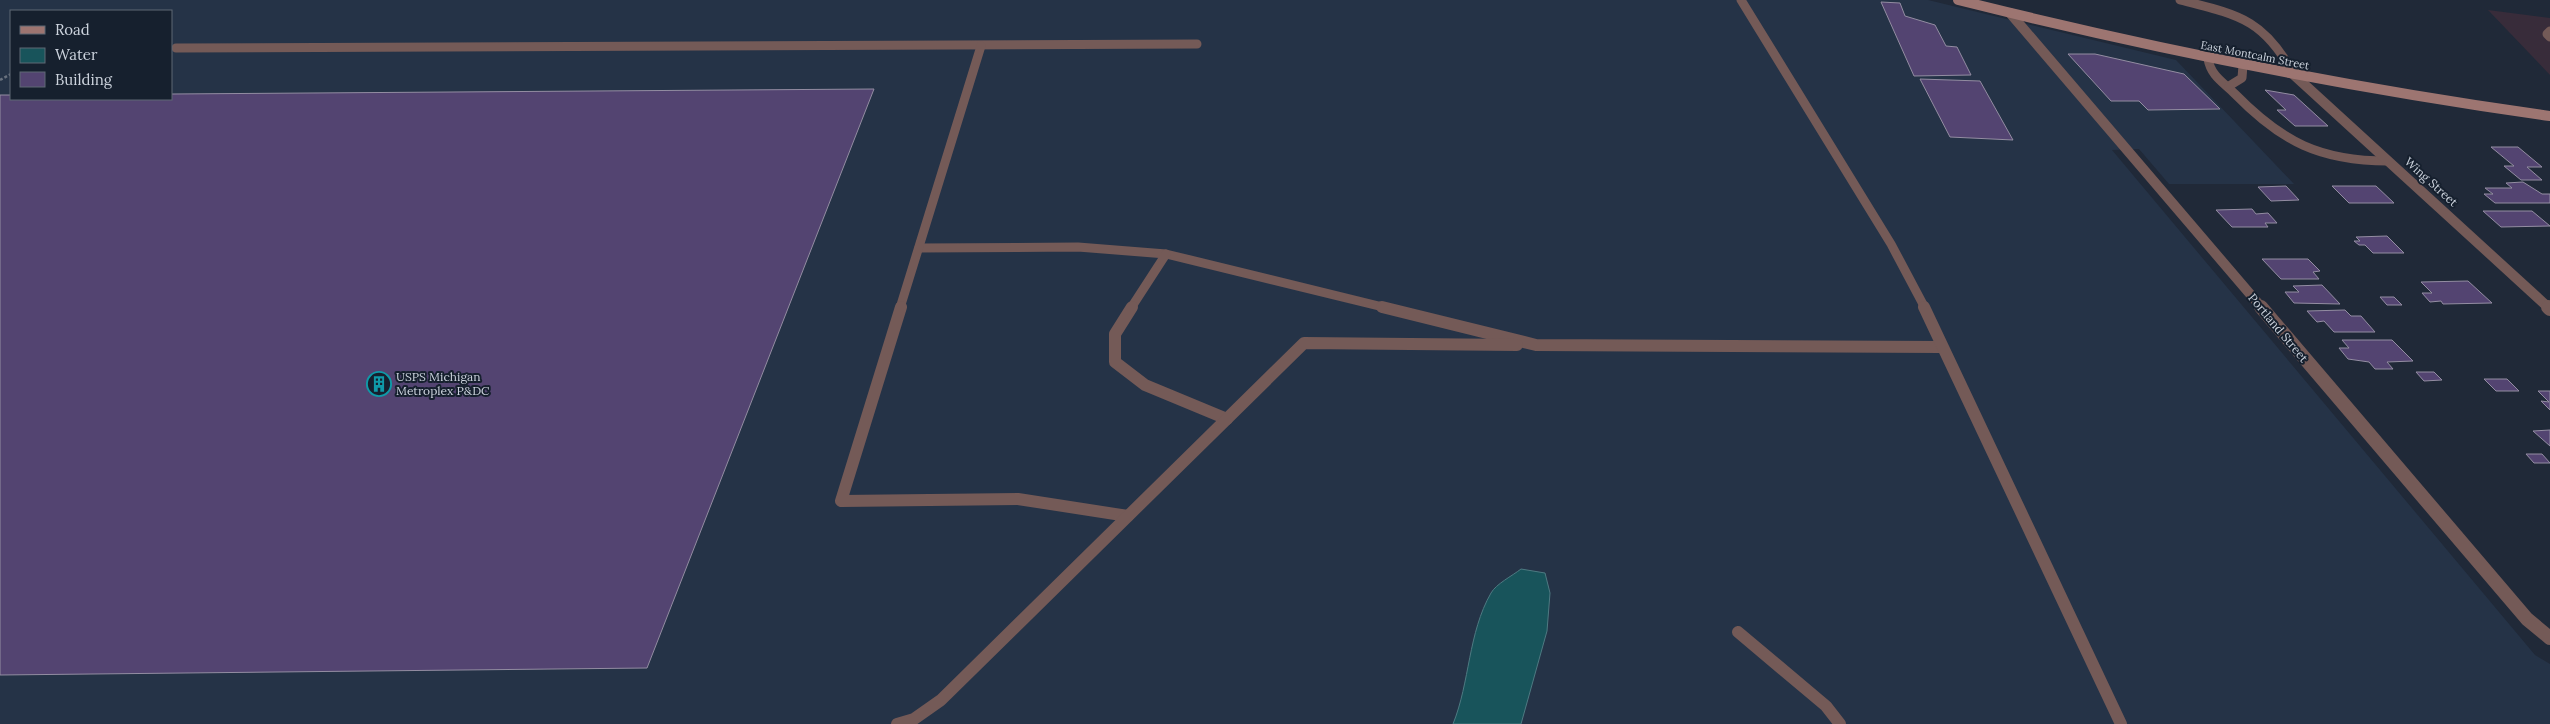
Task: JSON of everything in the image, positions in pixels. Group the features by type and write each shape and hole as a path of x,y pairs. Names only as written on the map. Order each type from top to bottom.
{"main road":[{"name":"East Montcalm Street","path":"1958,0 2208,59 2422,97 2550,116"}],"street":[{"name":"Portland Street","path":"2010,13 2527,619 2550,638"},
{"name":"Wing Street","path":"2294,75 2550,309"}],"lane":[{"path":"1741,0 1891,244 1916,290 2121,724"},
{"path":"2180,0 2225,12 2258,27 2279,47 2294,75"},
{"path":"2550,31 2547,34 2550,37"},
{"path":"176,48 1197,44"},
{"path":"981,46 841,501 1018,499 1128,516"},
{"path":"2208,59 2210,72 2229,86 2264,122 2310,151 2341,159 2388,161"},
{"path":"2229,86 2242,78 2243,65"},
{"path":"919,248 1078,247 1166,254 1536,345"},
{"path":"1166,254 1115,334 1115,362 1145,385 1227,419"},
{"path":"898,724 914,718 941,700 1304,344 1941,346"},
{"path":"1738,632 1826,706 1840,724"}],"shaded area":[{"path":"0,0 1928,0 2176,60 2294,184 2169,184 2139,149 2112,150 2535,655 2550,664 2550,724 0,724"},
{"path":"2488,10 2550,18 2550,75"}],"water":[{"path":"1521,569 1545,573 1550,593 1547,631 1521,724 1453,724 1459,708 1473,641 1483,608 1493,590"}],"building":[{"path":"1881,2 1900,3 1905,16 1935,25 1946,46 1957,47 1971,75 1914,76"},
{"path":"2068,54 2095,54 2184,74 2220,109 2148,110 2139,101 2111,101"},
{"path":"1920,79 1980,81 2013,140 1950,137"},
{"name":"USPS Michigan Metroplex P&DC","path":"874,89 647,668 0,675 0,95 10,95 10,100 172,100 172,94"},
{"path":"2265,90 2294,95 2328,126 2295,126 2277,110 2286,110"},
{"path":"2491,147 2518,147 2542,167 2527,167 2542,180 2521,180 2504,166 2514,166"},
{"path":"2523,182 2542,194 2550,194 2550,203 2495,203 2484,194 2493,194 2485,188 2512,188 2506,183"},
{"path":"2286,186 2299,200 2271,201 2258,187"},
{"path":"2332,186 2376,186 2394,203 2349,203"},
{"path":"2252,209 2256,214 2268,213 2277,223 2265,223 2268,227 2232,227 2216,210"},
{"path":"2483,211 2532,211 2550,226 2501,227"},
{"path":"2387,236 2404,253 2373,253 2365,245 2359,245 2354,241 2360,241 2356,237"},
{"path":"2262,259 2308,259 2320,271 2313,272 2319,279 2281,279"},
{"path":"2468,281 2492,303 2443,304 2441,301 2430,302 2422,293 2432,293 2421,282"},
{"path":"2322,285 2340,304 2294,303 2285,292 2299,292 2293,286"},
{"path":"2380,297 2394,297 2402,305 2387,305"},
{"path":"2345,310 2351,316 2361,316 2375,332 2334,332 2324,321 2317,322 2307,311"},
{"path":"2342,340 2392,340 2413,361 2387,362 2393,369 2375,369 2369,362 2348,359 2339,348 2349,348"},
{"path":"2416,372 2434,372 2442,380 2424,381"},
{"path":"2484,379 2507,379 2519,391 2496,391"},
{"path":"2538,391 2550,391 2550,410 2541,401 2549,402"},
{"path":"2550,430 2550,446 2533,431"},
{"path":"2526,454 2542,454 2550,463 2534,463"}],"place":[{"name":"USPS Michigan Metroplex P&DC","path":"379,384"}]}
